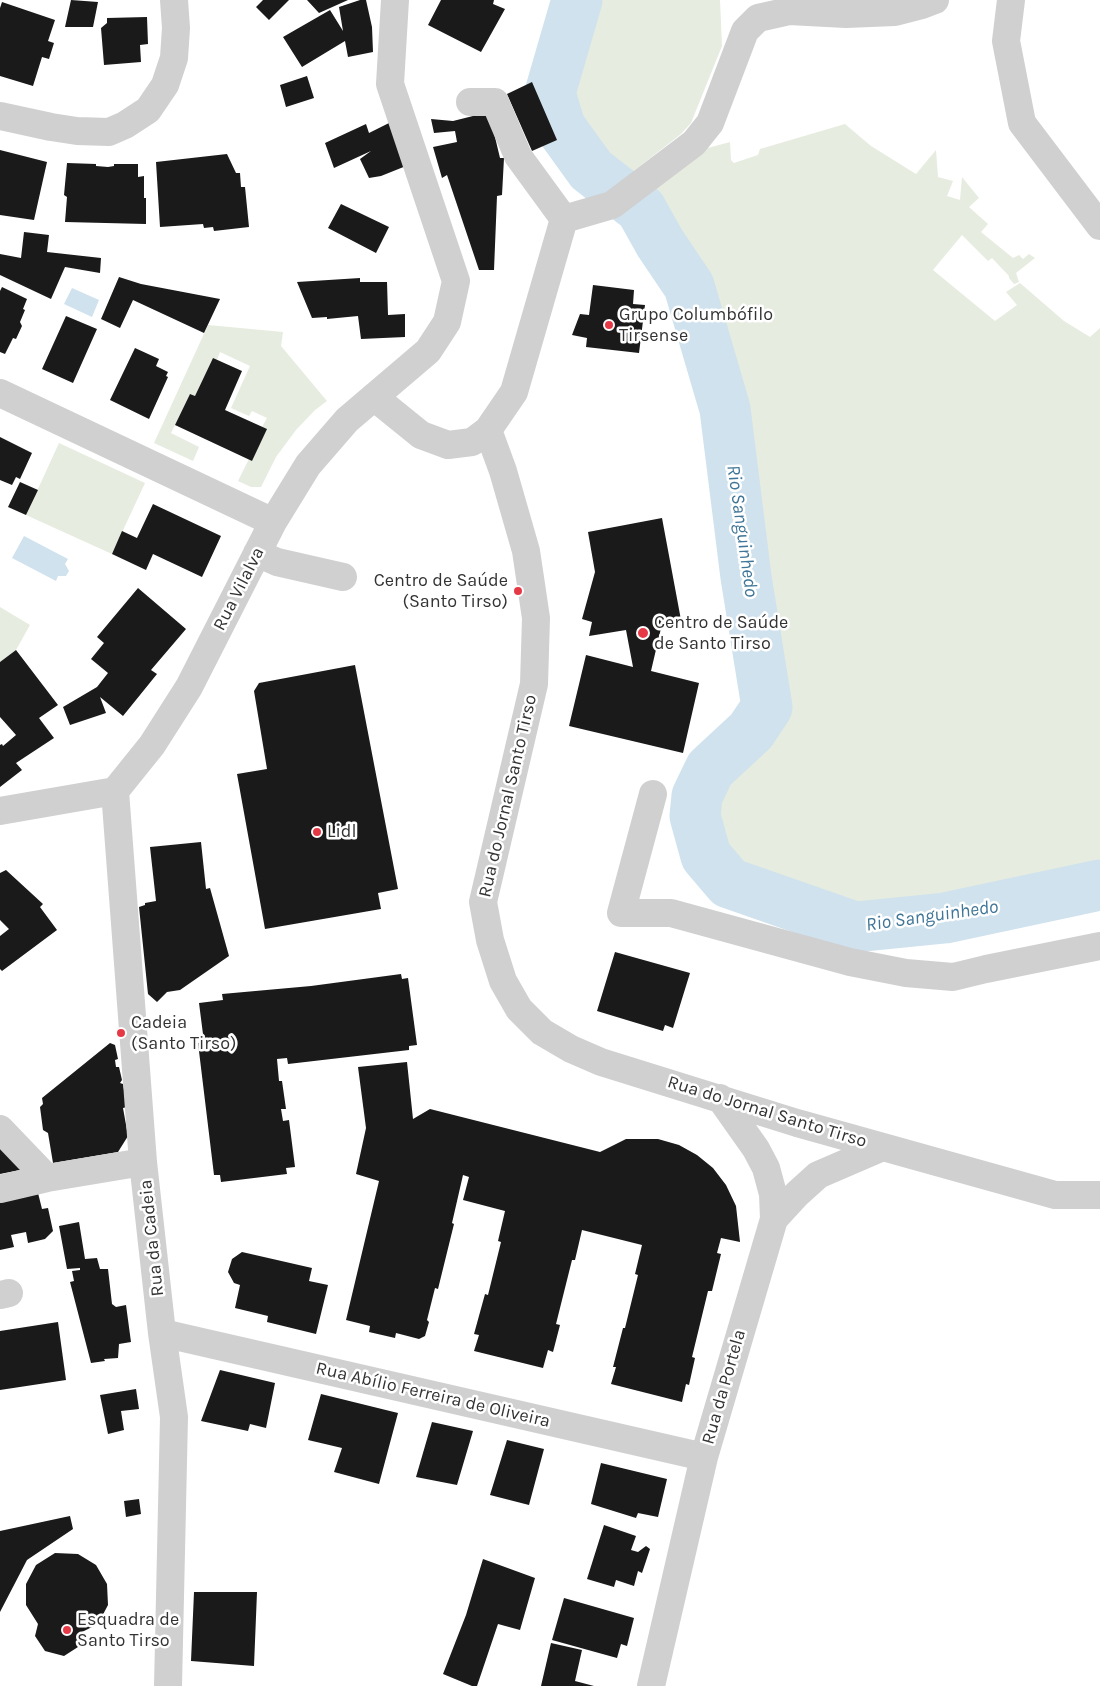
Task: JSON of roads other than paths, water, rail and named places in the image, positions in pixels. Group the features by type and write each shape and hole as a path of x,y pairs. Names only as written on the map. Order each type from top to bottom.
{"street":[{"path":"0,116 77,131 108,132 125,125 148,110 165,85 174,58 176,28 174,0"},
{"name":"Rua Vilalva","path":"115,791 152,745 190,687 273,522 308,465 346,420 428,351 447,322 456,281 390,84 395,0"},
{"path":"564,219 622,198 694,143 710,123 745,30 758,18 789,11 846,14 896,12 936,0"},
{"path":"1012,0 1006,40 1022,123 1100,226"},
{"path":"470,102 495,102 518,156 564,219"},
{"path":"374,397 421,435 448,445 472,442 488,430 514,392 564,219"},
{"path":"0,393 273,522"},
{"name":"Rua do Jornal Santo Tirso","path":"488,430 503,471 526,551 536,618 534,684 483,902 490,940 503,982 519,1009 542,1032 571,1049 601,1062 883,1147 1055,1195 1100,1195"},
{"path":"257,553 277,562 343,577"},
{"path":"0,811 115,791"},
{"name":"Rua da Cadeia","path":"115,791 143,1162 162,1333 174,1417 168,1686"},
{"path":"653,794 621,913 671,913 850,962 906,973 953,977 1100,946"},
{"path":"720,1098 756,1149 766,1168 773,1194 774,1219"},
{"path":"0,1129 47,1178"},
{"name":"Rua da Portela","path":"651,1686 704,1457 774,1219 818,1175 883,1147"},
{"path":"0,1188 143,1162"},
{"name":"Rua Abílio Ferreira de Oliveira","path":"162,1333 704,1457"}],"water":[{"path":"72,288 99,300 92,317 64,304"},
{"path":"24,536 68,559 65,564 69,571 66,576 58,576 56,581 12,558"}],"waterway":[{"name":"Rio Sanguinhedo","path":"577,0 550,93 560,127 591,170 641,209 660,243 689,286 725,409 746,577 767,707 751,731 710,769 697,796 695,816 706,856 729,883 855,927 945,918 1100,885"}],"place":[{"name":"Grupo Columbófilo Tirsense","path":"609,325"},
{"name":"Centro de Saúde (Santo Tirso)","path":"518,591"},
{"name":"Centro de Saúde de Santo Tirso","path":"643,633"},
{"name":"Lidl","path":"317,832"},
{"name":"Cadeia (Santo Tirso)","path":"121,1033"},
{"name":"Esquadra de Santo Tirso","path":"67,1630"}]}
